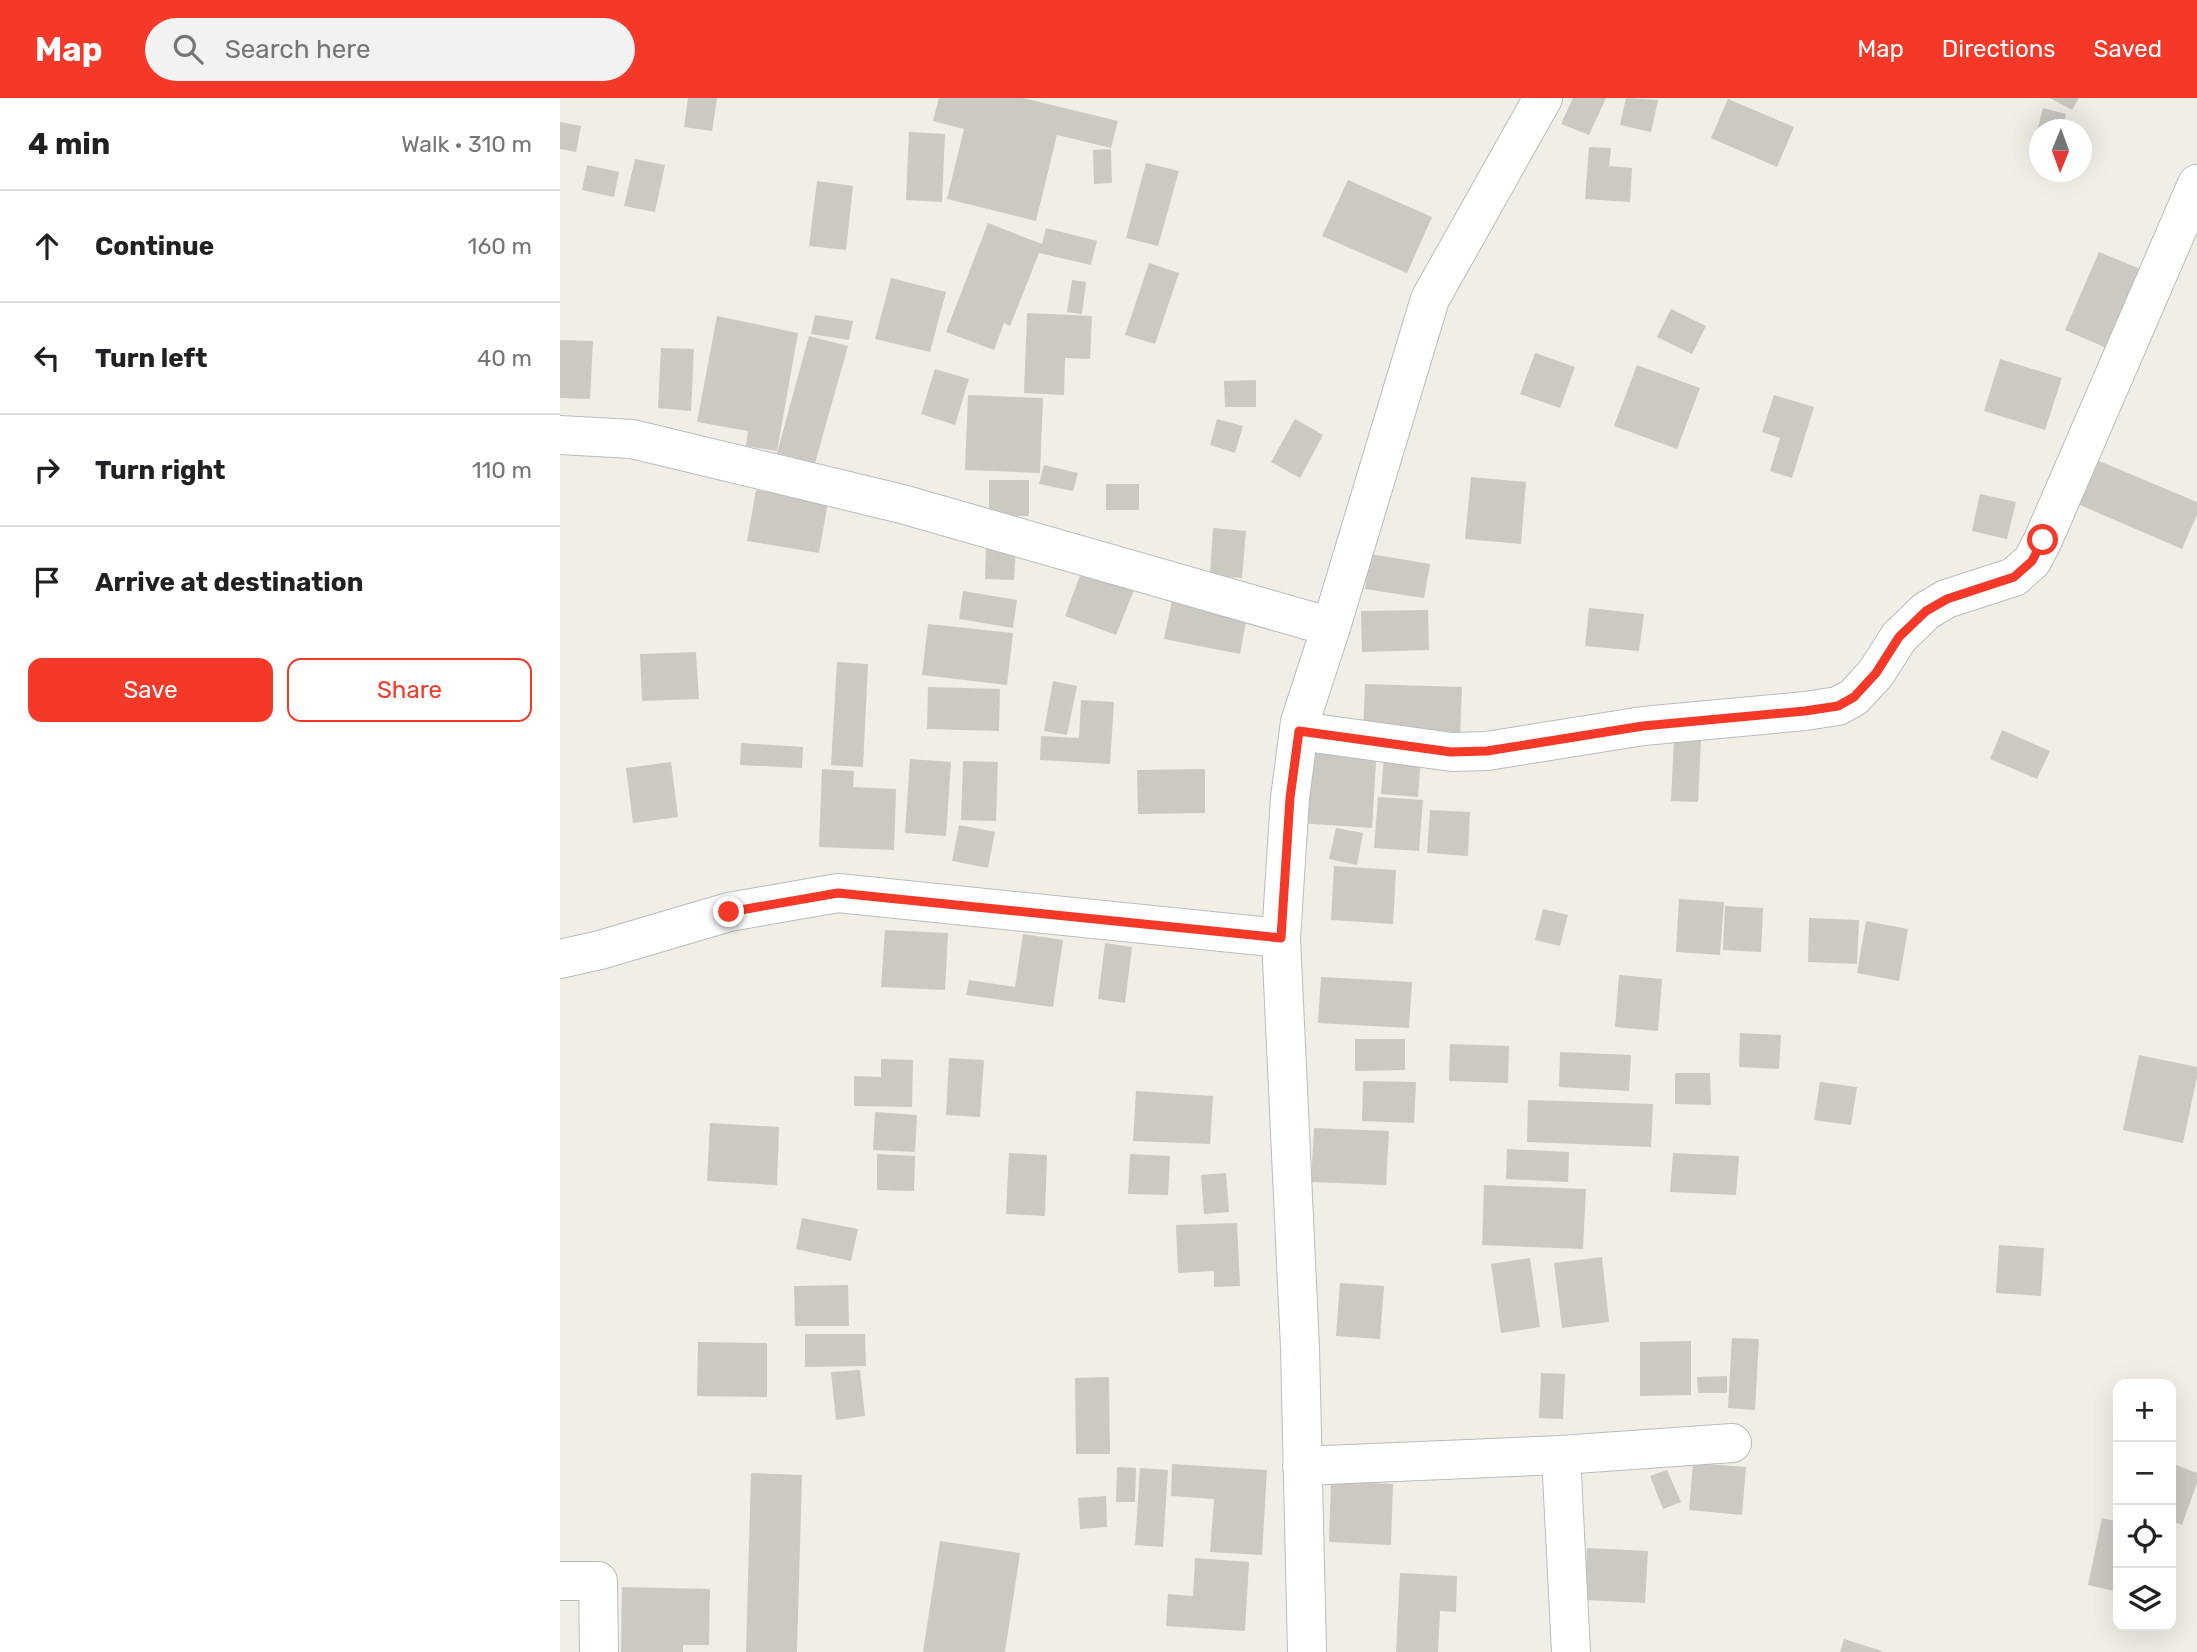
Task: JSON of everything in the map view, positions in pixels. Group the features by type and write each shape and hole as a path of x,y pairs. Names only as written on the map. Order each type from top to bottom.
{"street":[{"path":"1307,1652 1299,1334 1281,938 1290,798 1299,731 1430,299 1543,98"},
{"path":"1299,731 1451,752 1487,751 1643,726 1805,711 1838,706 1854,697 1876,673 1899,637 1926,611 1947,599 2014,577 2032,561 2197,184"},
{"path":"560,435 632,439 901,503 1331,627"},
{"path":"560,959 729,912 838,893 1281,938"},
{"path":"1302,1466 1561,1455 1732,1443"},
{"path":"1561,1455 1571,1652"},
{"path":"560,1581 598,1581 598,1652"}],"building":[{"path":"688,98 717,98 712,131 684,127"},
{"path":"939,98 1023,98 1118,121 1111,148 1057,135 1036,221 947,199 964,129 933,121"},
{"path":"1573,98 1606,98 1589,135 1561,124"},
{"path":"1626,98 1658,100 1651,132 1620,125"},
{"path":"2050,98 2079,98 2072,110"},
{"path":"1728,99 1794,127 1777,167 1711,138"},
{"path":"2043,108 2066,114 2065,119 2040,119"},
{"path":"560,122 581,126 576,152 560,149"},
{"path":"909,132 945,134 942,202 906,200"},
{"path":"1589,147 1611,148 1609,166 1632,168 1630,202 1585,199"},
{"path":"1111,149 1112,183 1094,184 1093,150"},
{"path":"635,159 665,165 655,212 624,206"},
{"path":"1146,163 1179,171 1158,246 1126,238"},
{"path":"587,165 619,172 614,197 582,190"},
{"path":"1348,180 1432,217 1407,273 1322,236"},
{"path":"817,181 853,186 846,250 809,246"},
{"path":"988,223 1042,244 1046,228 1097,241 1091,265 1039,253 1010,326 1004,323 994,350 946,332"},
{"path":"2099,252 2143,270 2109,349 2065,330"},
{"path":"1149,263 1179,273 1155,344 1125,335"},
{"path":"891,278 946,292 930,352 875,339"},
{"path":"1072,280 1086,282 1082,314 1067,312"},
{"path":"1671,309 1706,326 1692,354 1657,337"},
{"path":"1027,313 1092,316 1090,359 1065,358 1064,395 1024,393"},
{"path":"815,315 853,321 849,340 811,334"},
{"path":"717,316 798,333 777,451 746,446 748,431 697,422"},
{"path":"809,336 848,346 815,463 777,453"},
{"path":"560,340 593,341 590,399 560,398"},
{"path":"661,348 694,349 691,411 658,408"},
{"path":"1535,353 1575,367 1560,408 1520,394"},
{"path":"2000,359 2062,378 2045,430 1984,411"},
{"path":"1637,365 1700,388 1677,449 1614,426"},
{"path":"935,369 969,379 955,425 921,414"},
{"path":"1256,380 1256,407 1225,407 1224,381"},
{"path":"968,395 1043,398 1040,473 965,470"},
{"path":"1774,395 1814,407 1792,478 1770,471 1780,438 1762,432"},
{"path":"1217,419 1243,426 1235,453 1210,445"},
{"path":"1295,419 1323,435 1300,478 1271,462"},
{"path":"2092,458 2197,502 2197,515 2182,549 2073,502"},
{"path":"1044,465 1078,473 1073,491 1039,484"},
{"path":"1471,477 1526,482 1521,544 1465,539"},
{"path":"989,480 1029,480 1029,516 989,516"},
{"path":"1106,484 1139,484 1139,510 1106,510"},
{"path":"756,490 828,502 819,553 747,541"},
{"path":"1980,494 2016,502 2007,539 1972,531"},
{"path":"1213,528 1246,531 1242,578 1210,576"},
{"path":"986,547 1016,548 1014,580 985,579"},
{"path":"1370,554 1430,564 1424,598 1365,589"},
{"path":"1082,570 1134,590 1116,635 1065,616"},
{"path":"963,591 1017,600 1013,628 959,619"},
{"path":"1174,591 1249,606 1240,654 1164,639"},
{"path":"1589,608 1644,614 1639,651 1585,646"},
{"path":"1428,610 1429,650 1362,652 1361,611"},
{"path":"928,624 1013,633 1007,685 922,675"},
{"path":"696,652 699,699 642,701 640,654"},
{"path":"837,662 868,664 863,767 831,765"},
{"path":"1053,681 1077,686 1067,735 1044,731"},
{"path":"1365,684 1462,687 1460,737 1363,733"},
{"path":"928,687 1000,689 999,731 927,729"},
{"path":"1081,700 1114,702 1110,764 1040,760 1041,736 1079,738"},
{"path":"2002,730 2050,751 2037,779 1990,759"},
{"path":"1674,738 1701,740 1698,802 1671,801"},
{"path":"1304,742 1377,746 1372,828 1299,823"},
{"path":"741,743 803,747 802,768 740,765"},
{"path":"1384,756 1421,759 1418,797 1381,794"},
{"path":"910,759 951,762 946,836 905,833"},
{"path":"963,761 998,762 996,821 961,820"},
{"path":"671,762 678,817 633,823 626,768"},
{"path":"822,769 854,771 853,787 896,789 894,850 819,847"},
{"path":"1205,769 1205,813 1138,814 1137,770"},
{"path":"1378,797 1423,800 1419,851 1374,848"},
{"path":"1430,810 1470,812 1468,856 1427,853"},
{"path":"959,825 995,832 988,868 952,861"},
{"path":"1336,828 1363,833 1357,865 1329,859"},
{"path":"1334,866 1396,870 1393,924 1331,920"},
{"path":"1679,899 1724,902 1720,955 1676,952"},
{"path":"1725,906 1763,908 1761,952 1723,950"},
{"path":"1543,909 1568,915 1560,946 1535,940"},
{"path":"1809,918 1859,920 1857,964 1808,962"},
{"path":"1866,921 1908,929 1899,981 1857,973"},
{"path":"885,930 948,933 945,990 881,987"},
{"path":"1023,934 1063,940 1053,1007 966,995 969,980 1015,987"},
{"path":"1105,943 1132,947 1125,1003 1098,999"},
{"path":"1619,975 1662,979 1658,1031 1615,1027"},
{"path":"1321,977 1412,982 1409,1028 1318,1023"},
{"path":"1740,1033 1781,1035 1779,1069 1739,1067"},
{"path":"1355,1039 1405,1039 1405,1070 1355,1071"},
{"path":"1450,1044 1509,1046 1508,1083 1449,1081"},
{"path":"1560,1052 1631,1055 1629,1091 1559,1087"},
{"path":"2139,1055 2197,1067 2183,1143 2123,1130"},
{"path":"949,1058 984,1060 980,1117 946,1115"},
{"path":"881,1059 913,1060 912,1107 854,1106 854,1076 881,1077"},
{"path":"1675,1073 1710,1073 1711,1105 1675,1104"},
{"path":"1363,1081 1416,1082 1414,1123 1362,1121"},
{"path":"1820,1082 1857,1087 1851,1125 1814,1120"},
{"path":"1136,1091 1213,1096 1210,1144 1133,1141"},
{"path":"1528,1100 1653,1104 1651,1147 1527,1142"},
{"path":"875,1112 917,1115 915,1152 873,1150"},
{"path":"710,1123 779,1127 777,1185 707,1181"},
{"path":"1314,1128 1389,1131 1386,1185 1311,1182"},
{"path":"1507,1149 1569,1152 1568,1182 1506,1179"},
{"path":"1009,1153 1047,1155 1045,1216 1006,1214"},
{"path":"1673,1153 1739,1156 1736,1195 1670,1192"},
{"path":"877,1154 915,1156 914,1191 877,1190"},
{"path":"1130,1154 1170,1156 1168,1195 1128,1194"},
{"path":"1226,1173 1229,1212 1204,1214 1201,1175"},
{"path":"1484,1185 1586,1189 1583,1249 1482,1245"},
{"path":"802,1218 858,1229 851,1261 796,1249"},
{"path":"1237,1223 1240,1286 1214,1287 1214,1271 1178,1273 1176,1225"},
{"path":"1999,1245 2044,1248 2041,1296 1996,1293"},
{"path":"1602,1257 1609,1322 1562,1328 1554,1263"},
{"path":"1530,1258 1540,1327 1501,1333 1491,1264"},
{"path":"1340,1283 1384,1286 1380,1339 1336,1336"},
{"path":"848,1285 849,1326 795,1326 794,1286"},
{"path":"805,1334 865,1334 866,1366 805,1367"},
{"path":"1732,1338 1759,1339 1755,1410 1728,1408"},
{"path":"1691,1341 1691,1395 1640,1396 1640,1342"},
{"path":"698,1342 767,1343 767,1397 697,1396"},
{"path":"860,1370 865,1416 836,1420 831,1372"},
{"path":"1541,1373 1565,1374 1563,1419 1539,1418"},
{"path":"1727,1376 1727,1393 1698,1393 1697,1377"},
{"path":"1109,1377 1110,1454 1076,1454 1075,1378"},
{"path":"1693,1463 1746,1467 1742,1515 1689,1510"},
{"path":"1172,1464 1267,1470 1262,1555 1210,1552 1214,1499 1171,1496"},
{"path":"2176,1465 2197,1473 2197,1483 2182,1525 2176,1523"},
{"path":"1117,1467 1136,1468 1135,1502 1116,1502"},
{"path":"1140,1468 1168,1470 1163,1547 1135,1545"},
{"path":"1667,1470 1681,1502 1663,1509 1650,1476"},
{"path":"751,1473 802,1475 797,1652 746,1652"},
{"path":"1331,1481 1393,1484 1391,1545 1329,1542"},
{"path":"1106,1496 1107,1527 1080,1529 1078,1498"},
{"path":"2102,1518 2113,1521 2113,1591 2088,1585"},
{"path":"940,1541 1020,1553 1005,1652 923,1652"},
{"path":"1587,1548 1648,1551 1645,1603 1585,1600"},
{"path":"1195,1558 1249,1562 1245,1631 1166,1626 1168,1594 1193,1596"},
{"path":"1400,1573 1457,1576 1456,1612 1440,1611 1438,1652 1396,1652"},
{"path":"622,1587 710,1589 709,1645 683,1645 683,1652 621,1652"},
{"path":"1844,1639 1882,1651 1882,1652 1840,1652"}],"route":[{"path":"729,912 838,893 1281,938 1290,798 1299,731 1451,752 1487,751 1643,726 1838,706 1854,697 1876,673 1899,637 1926,611 1947,599 2014,577 2032,561 2043,540"}]}
